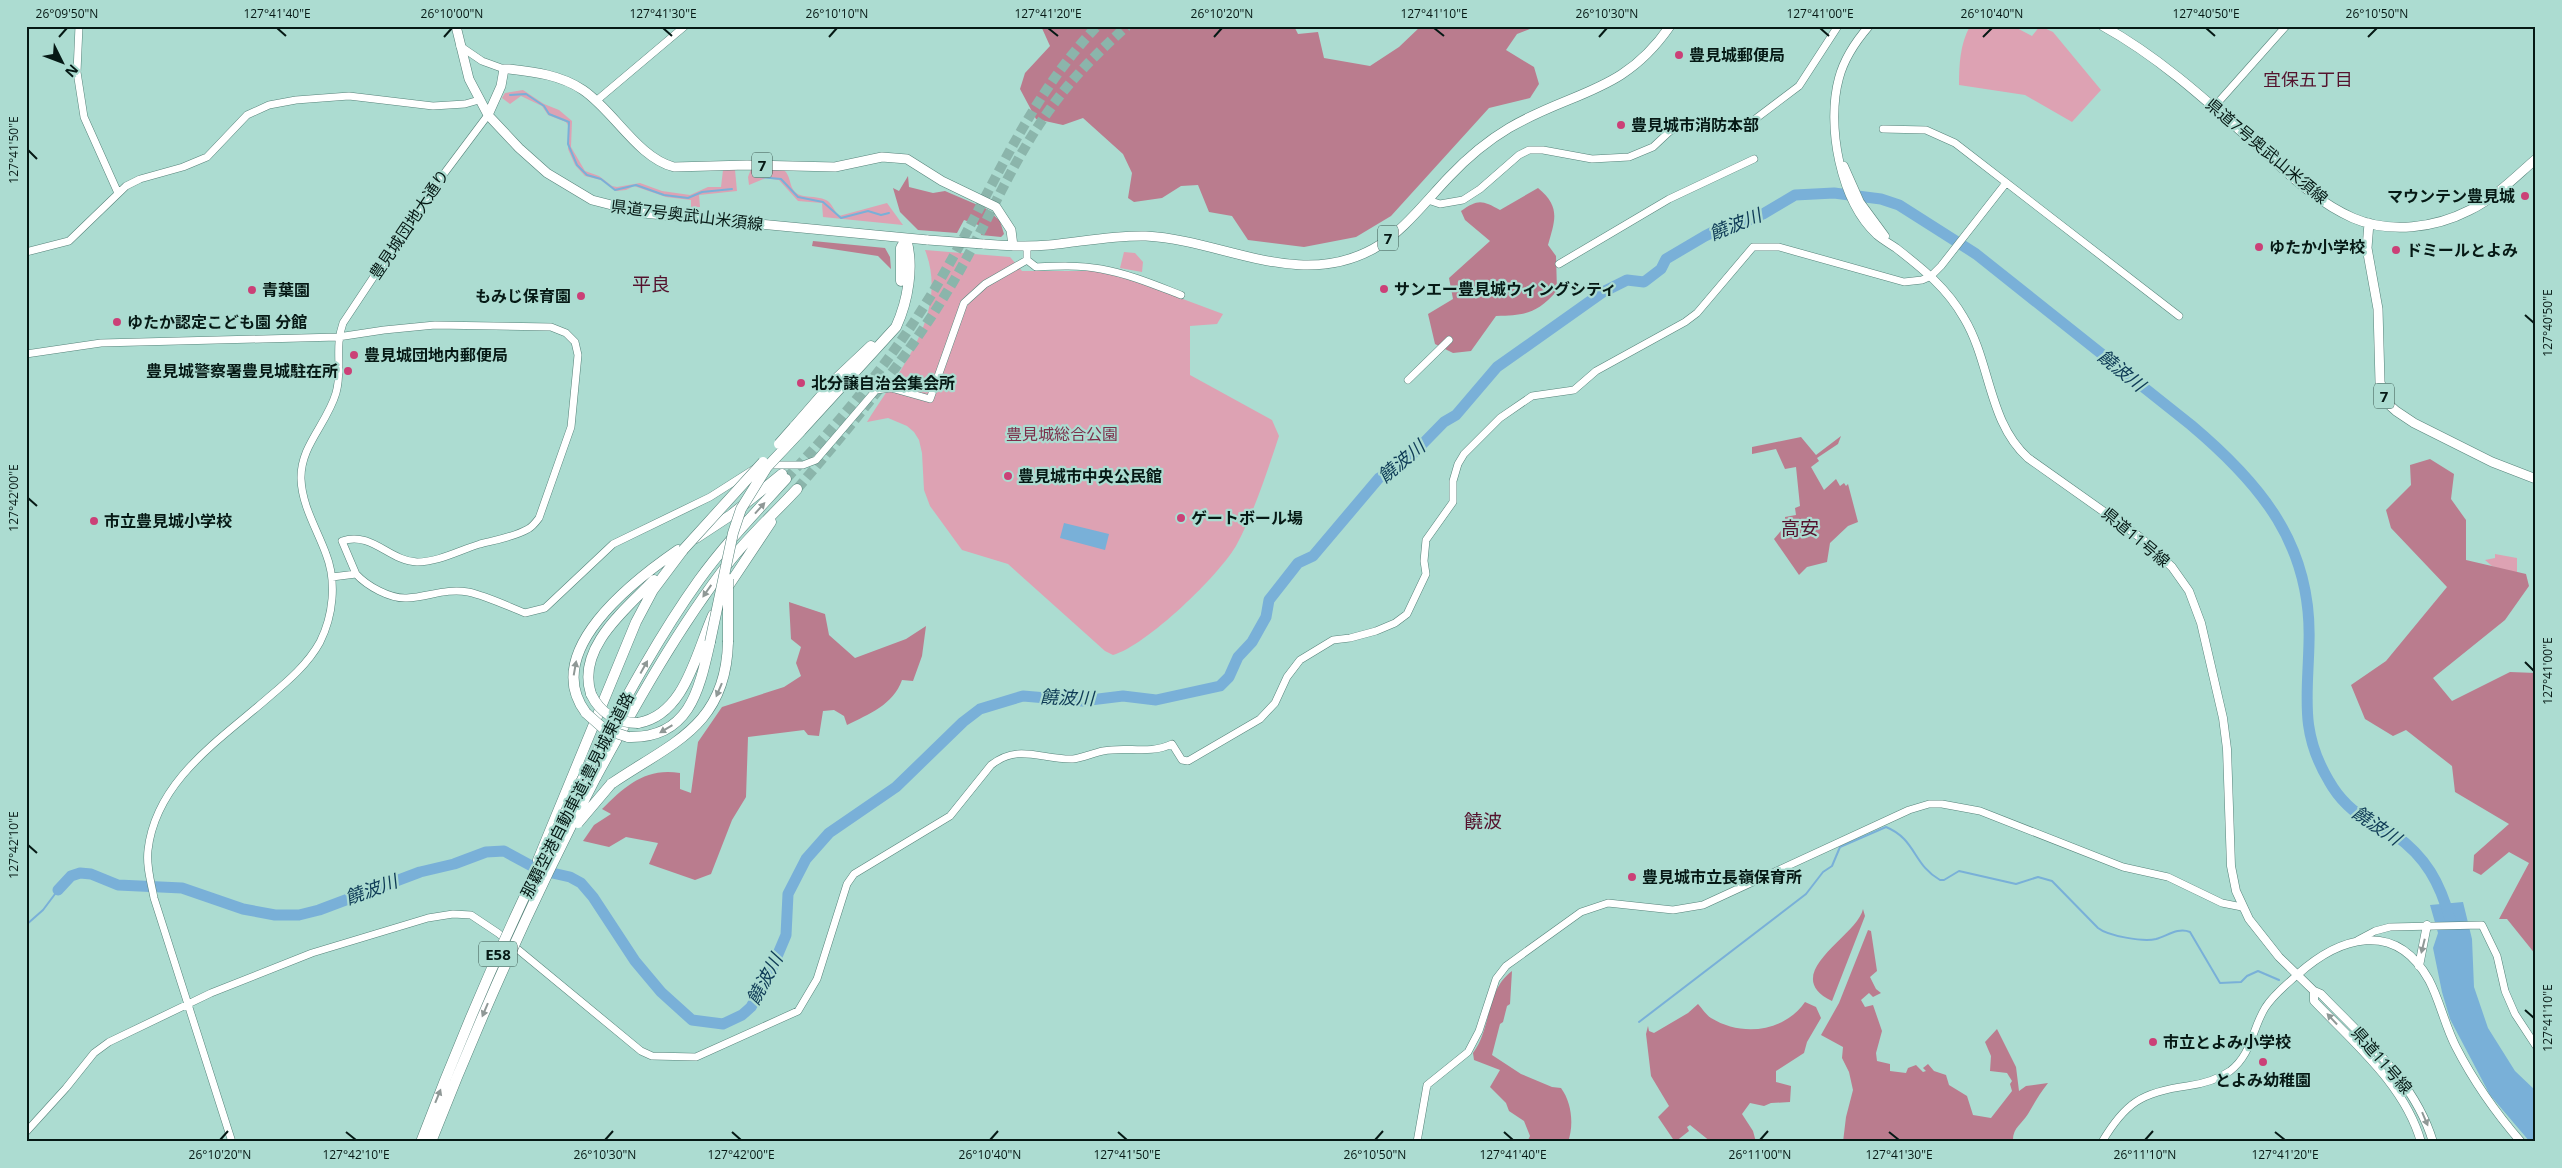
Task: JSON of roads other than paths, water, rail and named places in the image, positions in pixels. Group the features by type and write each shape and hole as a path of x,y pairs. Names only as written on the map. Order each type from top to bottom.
{"highway":[{"path":"498,981 582,817 611,784 673,746 696,727 710,707 721,686 727,663 729,555 737,519 747,497 767,467 835,380 889,328 900,302 901,248 906,239"},
{"path":"779,508 723,595 677,698 660,716 638,723 622,722 608,715 597,704 591,694 588,672 594,653 604,634 797,429"},
{"name":"那覇空港自動車道;豊見城東道路","path":"421,1142 510,928 546,851 587,771 650,656 698,581 784,477 637,580 595,624 579,651 574,671 575,690 586,713 604,729 628,737 658,734 669,728 684,714 700,686 729,555"},
{"name":"那覇空港自動車道;豊見城東道路","path":"431,1142 587,771 703,597 747,540 797,489"},
{"path":"587,771 644,605 660,578 682,550"}],"main road":[{"name":"県道7号奥武山米須線","path":"456,26 469,79 488,115 519,148 547,173 580,195 606,206 643,213 906,239 1003,246 1027,246 1115,237 1168,238 1282,264 1316,266 1340,262 1374,248 1396,232 1464,162 1500,134 1547,110 1603,87 1629,72 1649,54 1670,26"},
{"name":"県道11号線","path":"1869,26 1852,49 1839,77 1834,114 1840,158 1848,182 1876,229 1894,247 1931,276 1951,296 1970,329 2002,424 2015,445 2028,458 2112,515 2147,542 2172,567 2188,591 2201,623 2223,718 2227,749 2231,871 2242,907 2279,957 2314,991 2321,994 2406,1085 2424,1114 2434,1142"},
{"name":"県道7号奥武山米須線","path":"2103,26 2161,64 2214,107 2318,198 2352,217 2369,223 2410,227 2434,223 2456,216 2485,202 2536,158"},
{"name":"7","path":"504,69 544,74 558,78 582,90 596,101 650,155 674,167 747,165 835,167 882,158 907,159 942,180 996,207 1011,230 1013,246"},
{"path":"488,115 501,86 504,69"},
{"name":"7","path":"2369,223 2367,248 2378,309 2380,382 2386,402 2396,412 2414,423 2492,462 2536,479"},
{"path":"2419,966 2430,925"},
{"path":"2297,974 2328,950 2358,940 2374,940 2394,947 2419,966 2429,980 2455,1044 2478,1087 2496,1114 2521,1142"},
{"name":"県道11号線","path":"2314,991 2314,1001 2395,1089 2412,1117 2422,1142"}],"street":[{"path":"79,26 76,72 84,117 118,194"},
{"path":"596,101 685,26"},
{"path":"1428,200 1440,204 1463,200 1480,189 1518,155 1529,150 1543,150 1592,159 1629,158 1646,151 1684,123 1698,122 1736,128 1750,123 1799,86 1838,26"},
{"path":"2214,107 2286,26"},
{"path":"460,46 482,61 504,69"},
{"path":"26,252 69,241 118,194 140,179 183,167 207,157 247,115 268,105 296,100 350,96 433,106 465,104 479,100"},
{"name":"豊見城団地大通り","path":"338,337 344,323 428,195 488,115"},
{"path":"1883,129 1916,128 1936,133 1963,149 2179,316"},
{"path":"1559,264 1669,199 1754,159"},
{"path":"26,1132 100,1047 210,993 312,953 428,918 454,914 471,915 498,933 641,1051 652,1056 696,1057 737,1041 798,1011 818,979 847,884 854,874 950,816 997,760 1017,752 1073,758 1103,751 1159,750 1172,744 1182,760 1188,761 1260,719 1275,703 1287,677 1300,660 1333,640 1350,638 1376,631 1402,617 1410,609 1426,574 1424,561 1426,540 1453,502 1453,481 1458,464 1464,454 1500,418 1532,396 1574,390 1596,371 1685,322 1697,313 1753,247 1779,247 1904,282 1919,281 1931,276 1950,256 2006,183"},
{"path":"1027,246 1027,260"},
{"path":"26,354 101,343 338,337 435,325 551,327 566,333 575,342 578,355 571,427 565,449 554,471 539,518 529,528 452,554 416,562 368,540 353,538 342,541 356,574 364,583 397,597 406,598 450,590 469,592 526,613 544,608 613,544 710,497 752,469 764,466 803,465 816,460 876,390 892,388 930,400 964,304 986,284 1027,260"},
{"path":"1027,260 1036,267 1078,266 1128,275 1181,296"},
{"path":"232,1142 154,898 148,869 148,850 152,831 165,797 194,763 287,682 311,655 328,620 332,578 327,556 305,503 301,478 306,451 333,405 337,390 338,337"},
{"path":"1408,380 1449,340"},
{"path":"332,578 356,574"},
{"path":"1417,1142 1427,1085 1468,1052 1478,1031 1496,979 1515,958 1581,912 1608,903 1673,910 1703,905 1909,810 1929,804 1942,804 1980,811 2123,866 2168,877 2222,903 2236,908 2242,907"},
{"path":"2358,940 2380,929 2430,925 2478,925 2498,956 2506,991 2515,1014 2536,1046"},
{"path":"2102,1142 2123,1111 2140,1097 2160,1090 2204,1083 2230,1071 2248,1049 2268,1003 2297,974"}],"water":[{"path":"1064,523 1109,534 1105,550 1060,538"},
{"path":"2463,902 2472,939 2474,987 2488,1028 2515,1071 2536,1091 2536,1142 2530,1142 2490,1095 2450,1019 2433,948 2438,933 2430,905"}],"waterway":[{"path":"510,95 526,94 544,106 549,114 569,122 568,144 577,165 587,175 601,179 615,190 636,185 664,195 688,198 702,192 732,189"},
{"path":"760,177 781,179 798,197 823,202 841,218 868,211 881,215 889,213"},
{"name":"饒波川","path":"58,890 71,876 80,873 91,874 118,885 182,888 243,909 275,915 299,915 319,910 420,872 454,864 486,852 504,851 539,870 570,877 581,883 593,897 635,961 661,992 692,1020 723,1024 742,1015 751,1007 770,973 786,935 788,894 806,859 829,833 896,787 963,722 980,709 1023,696 1082,701 1123,696 1156,700 1220,686 1229,677 1238,657 1252,642 1266,617 1269,600 1298,563 1313,556 1379,478 1401,466 1444,422 1456,415 1497,367 1603,292 1627,280 1644,282 1661,269 1666,259 1705,236 1729,224 1742,223 1763,214 1795,195 1834,193 1881,199 1899,205 1976,254 2191,425 2216,447 2260,494 2277,519 2291,546 2302,575 2308,607 2307,713 2313,746 2319,763 2337,794 2353,810 2365,819 2395,835 2415,852 2436,882 2450,919"},
{"path":"1639,1022 1806,894 1823,872 1832,866 1840,847 1886,827 1903,838 1924,867 1940,880 1944,880 1959,871 2016,884 2038,877 2052,881 2098,928 2109,934 2150,940 2177,931 2190,932 2220,983 2241,982 2247,976 2258,971 2279,980"},
{"name":"饒波川","path":"26,925 43,910 58,890"}],"tunnel":[{"path":"786,479 851,406 910,328 944,273 1031,114 1072,54 1097,26"},
{"path":"797,489 901,360 939,305 968,256 1024,149 1050,109 1086,65 1127,26"}],"place":[{"name":"豊見城郵便局","path":"1679,55"},
{"name":"豊見城市消防本部","path":"1621,125"},
{"name":"マウンテン豊見城","path":"2525,196"},
{"name":"ゆたか小学校","path":"2259,247"},
{"name":"ドミールとよみ","path":"2396,250"},
{"name":"サンエー豊見城ウィングシティ","path":"1384,289"},
{"name":"青葉園","path":"252,290"},
{"name":"もみじ保育園","path":"581,296"},
{"name":"ゆたか認定こども園 分館","path":"117,322"},
{"name":"豊見城団地内郵便局","path":"354,355"},
{"name":"豊見城警察署豊見城駐在所","path":"348,371"},
{"name":"北分譲自治会集会所","path":"801,383"},
{"name":"豊見城市中央公民館","path":"1008,476"},
{"name":"ゲートボール場","path":"1181,518"},
{"name":"市立豊見城小学校","path":"94,521"},
{"name":"豊見城市立長嶺保育所","path":"1632,877"},
{"name":"市立とよみ小学校","path":"2153,1042"},
{"name":"とよみ幼稚園","path":"2263,1062"}],"district":[{"name":"宜保五丁目","path":"2308,79"},
{"name":"平良","path":"651,284"},
{"name":"高安","path":"1800,528"},
{"name":"饒波","path":"1483,821"}],"park label":[{"name":"豊見城総合公園","path":"1062,434"}]}
